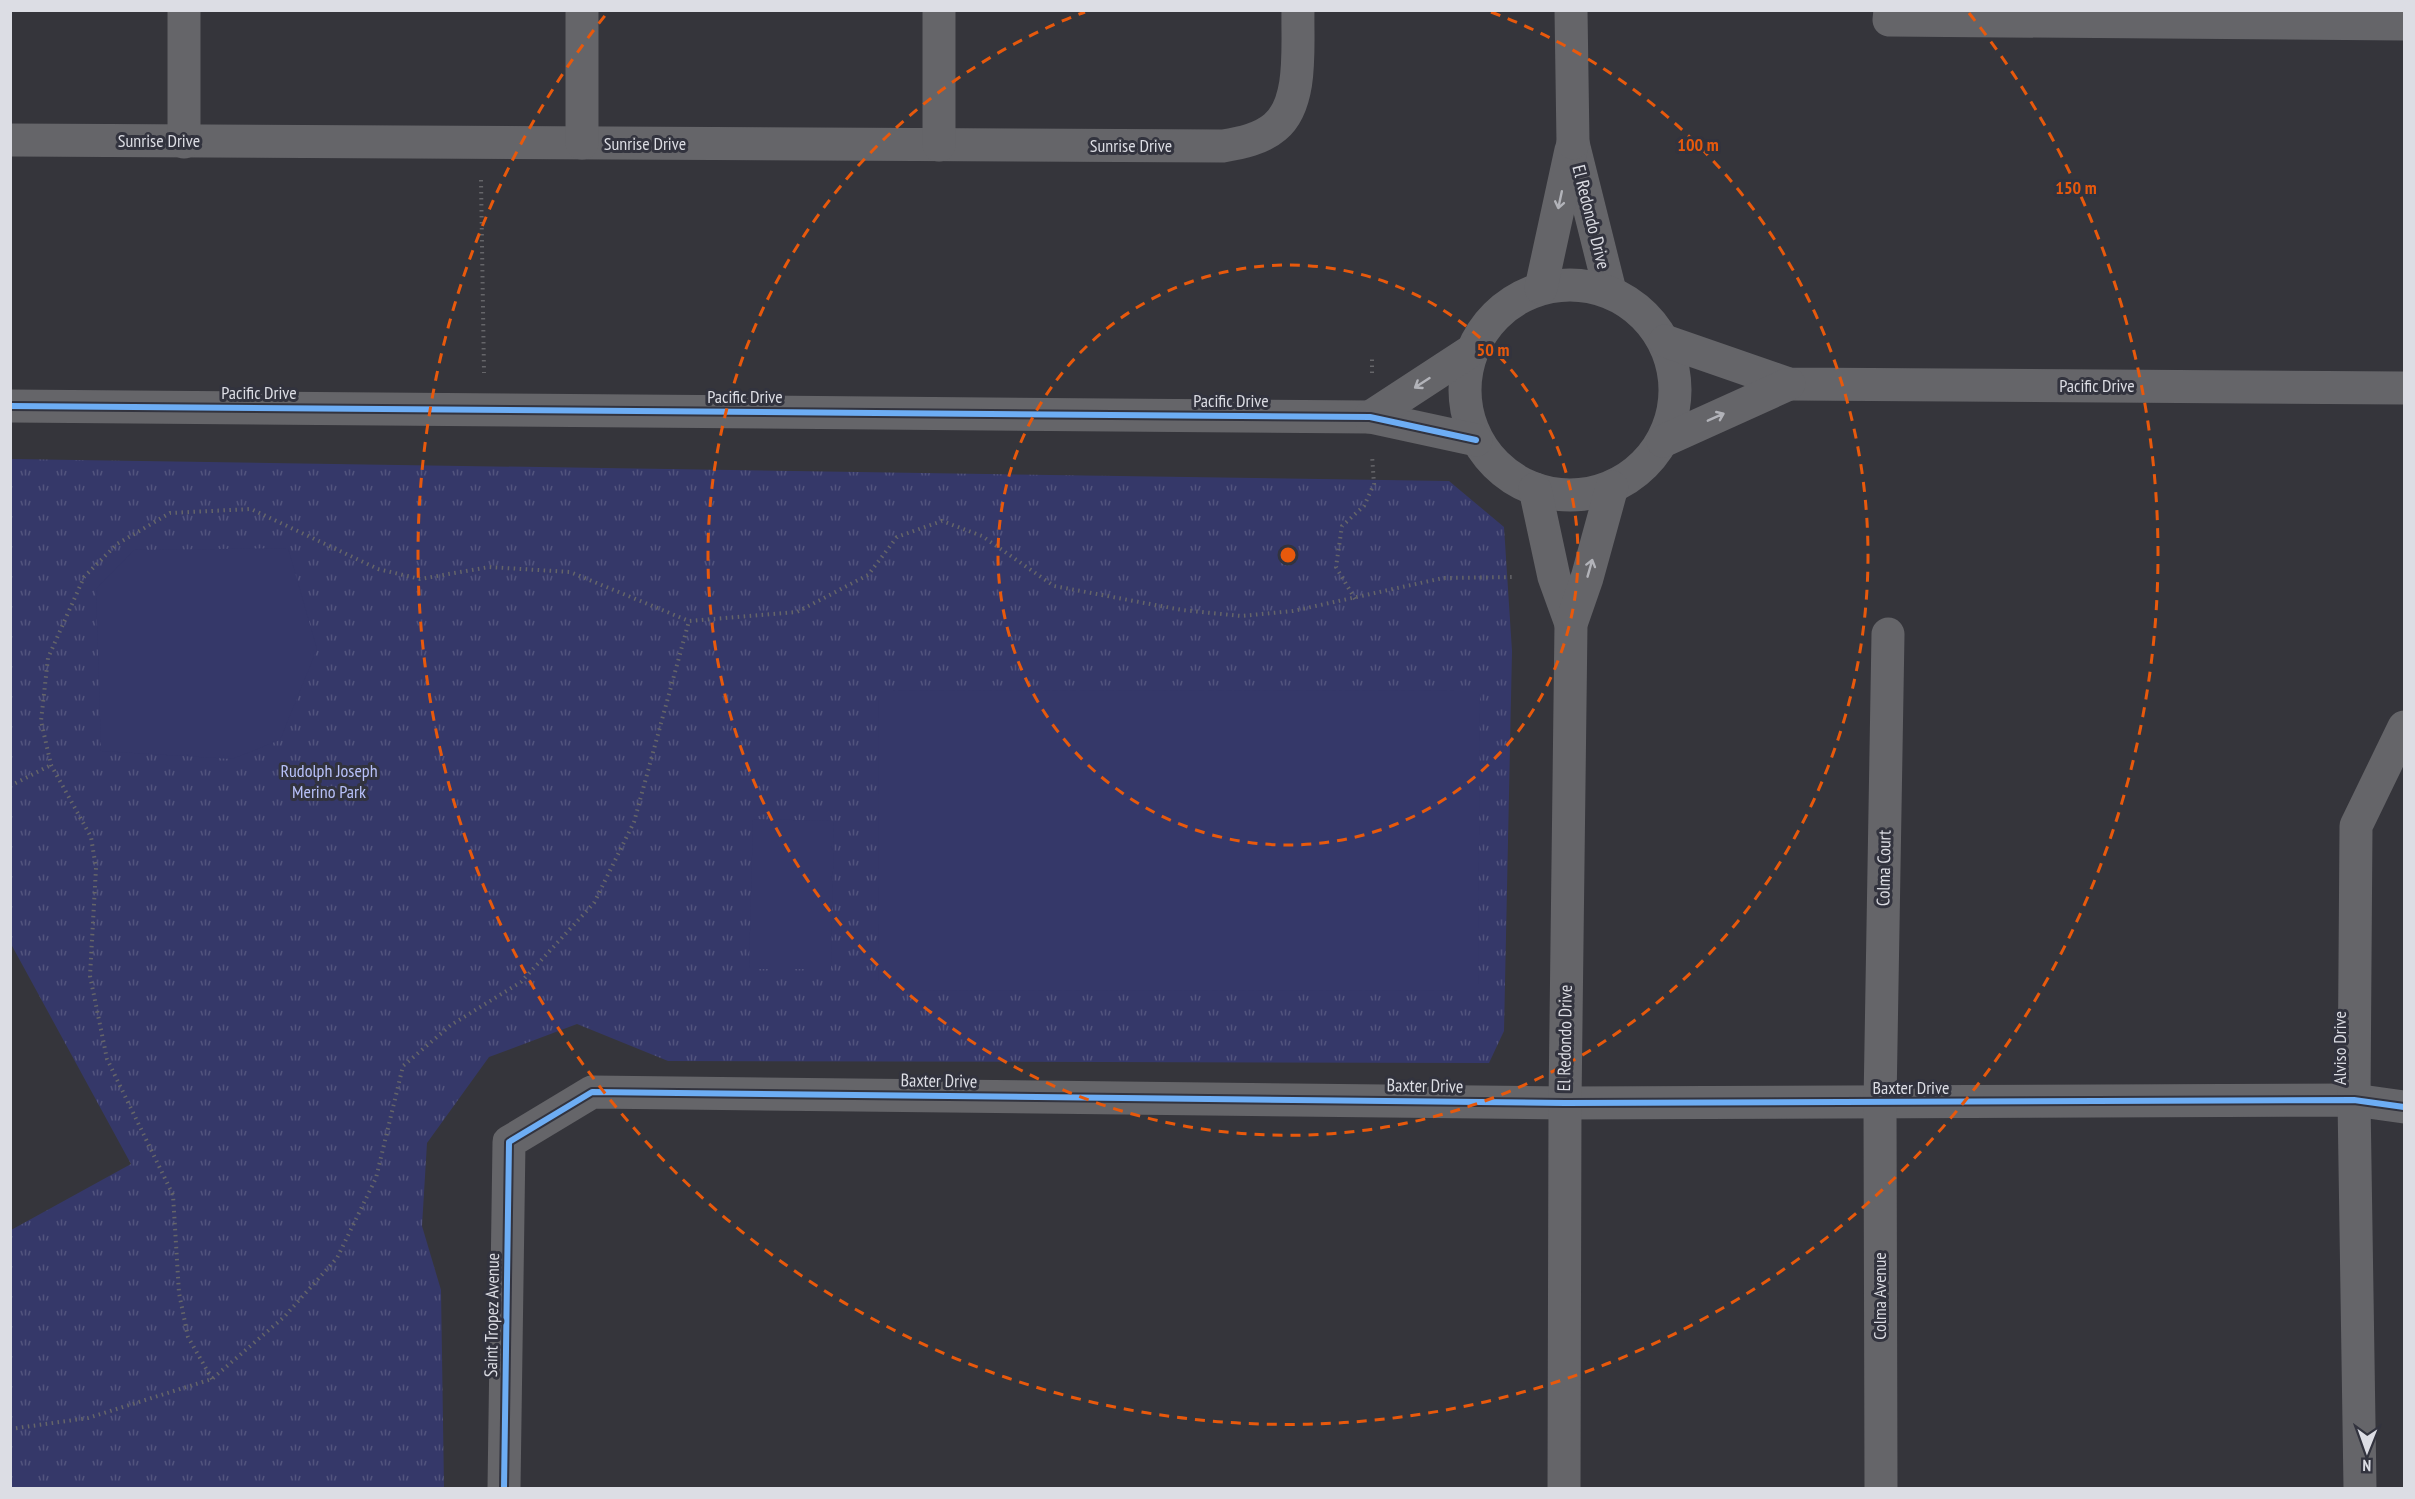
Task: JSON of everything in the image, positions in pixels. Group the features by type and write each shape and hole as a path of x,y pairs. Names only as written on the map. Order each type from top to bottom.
{"street":[{"path":"184,10 184,142"},
{"path":"582,10 582,144"},
{"path":"939,10 939,145"},
{"name":"Sunrise Drive","path":"10,140 1223,146 1251,140 1275,127 1288,112 1296,83 1298,10"},
{"name":"El Redondo Drive","path":"1571,10 1573,143 1610,291"},
{"path":"1889,15 2404,24"},
{"name":"El Redondo Drive","path":"1541,288 1573,143"},
{"path":"1370,417 1471,351 1492,322 1517,300 1541,288 1589,285 1610,291 1642,312 1665,341 1674,370 1675,407 1663,441 1643,466 1612,487 1591,493 1555,495 1535,489 1500,469 1476,441 1469,424 1463,387 1471,351"},
{"name":"Pacific Drive","path":"1665,341 1790,384 2404,388"},
{"name":"Pacific Drive","path":"1663,441 1790,384"},
{"name":"Pacific Drive","path":"10,406 1370,417 1476,441"},
{"name":"El Redondo Drive","path":"1564,1488 1565,1103 1571,624 1587,578 1612,487"},
{"name":"El Redondo Drive","path":"1535,489 1554,577 1571,624"},
{"name":"Colma Court","path":"1880,1103 1888,634"},
{"name":"Alviso Drive","path":"2360,1488 2354,1100 2356,826 2404,727"},
{"name":"Baxter Drive","path":"509,1142 591,1092 1565,1103 2354,1100 2404,1107"},
{"name":"Colma Avenue","path":"1880,1103 1881,1488"},
{"name":"Saint Tropez Avenue","path":"504,1488 509,1142"}],"path":[{"path":"481,143 485,410"},
{"path":"1355,599 1336,567 1342,526 1364,506 1374,484 1370,417 1372,356"},
{"path":"212,1379 188,1337 179,1293 173,1195 107,1059 90,976 96,868 91,837 51,765 41,721 48,658 84,576 117,544 170,513 250,509 378,569 420,579 489,567 570,572 689,621 797,612 868,575 897,537 942,521 982,536 1054,586 1182,610 1241,616 1293,611 1443,578 1554,577"},
{"path":"10,1430 88,1418 212,1379 284,1317 337,1258 376,1178 403,1066 451,1025 521,982 594,903 634,822 689,621"},
{"path":"10,786 51,765"}],"green space":[{"name":"Rudolph Joseph Merino Park","path":"11,459 1449,481 1504,527 1512,651 1504,1031 1489,1063 668,1061 577,1024 489,1057 427,1143 422,1226 441,1290 444,1488 11,1488 11,1230 131,1164 11,944"},
{"path":"288,548 317,649 280,740 232,759 101,751 96,589 134,550"},
{"path":"1480,690 1478,990 878,991 879,691"},
{"path":"753,819 834,821 831,969 749,969"}],"cycle path":[{"path":"10,406 1370,417 1476,440"},
{"path":"504,1488 509,1142 592,1092 1565,1103 2354,1100 2404,1107"}]}
